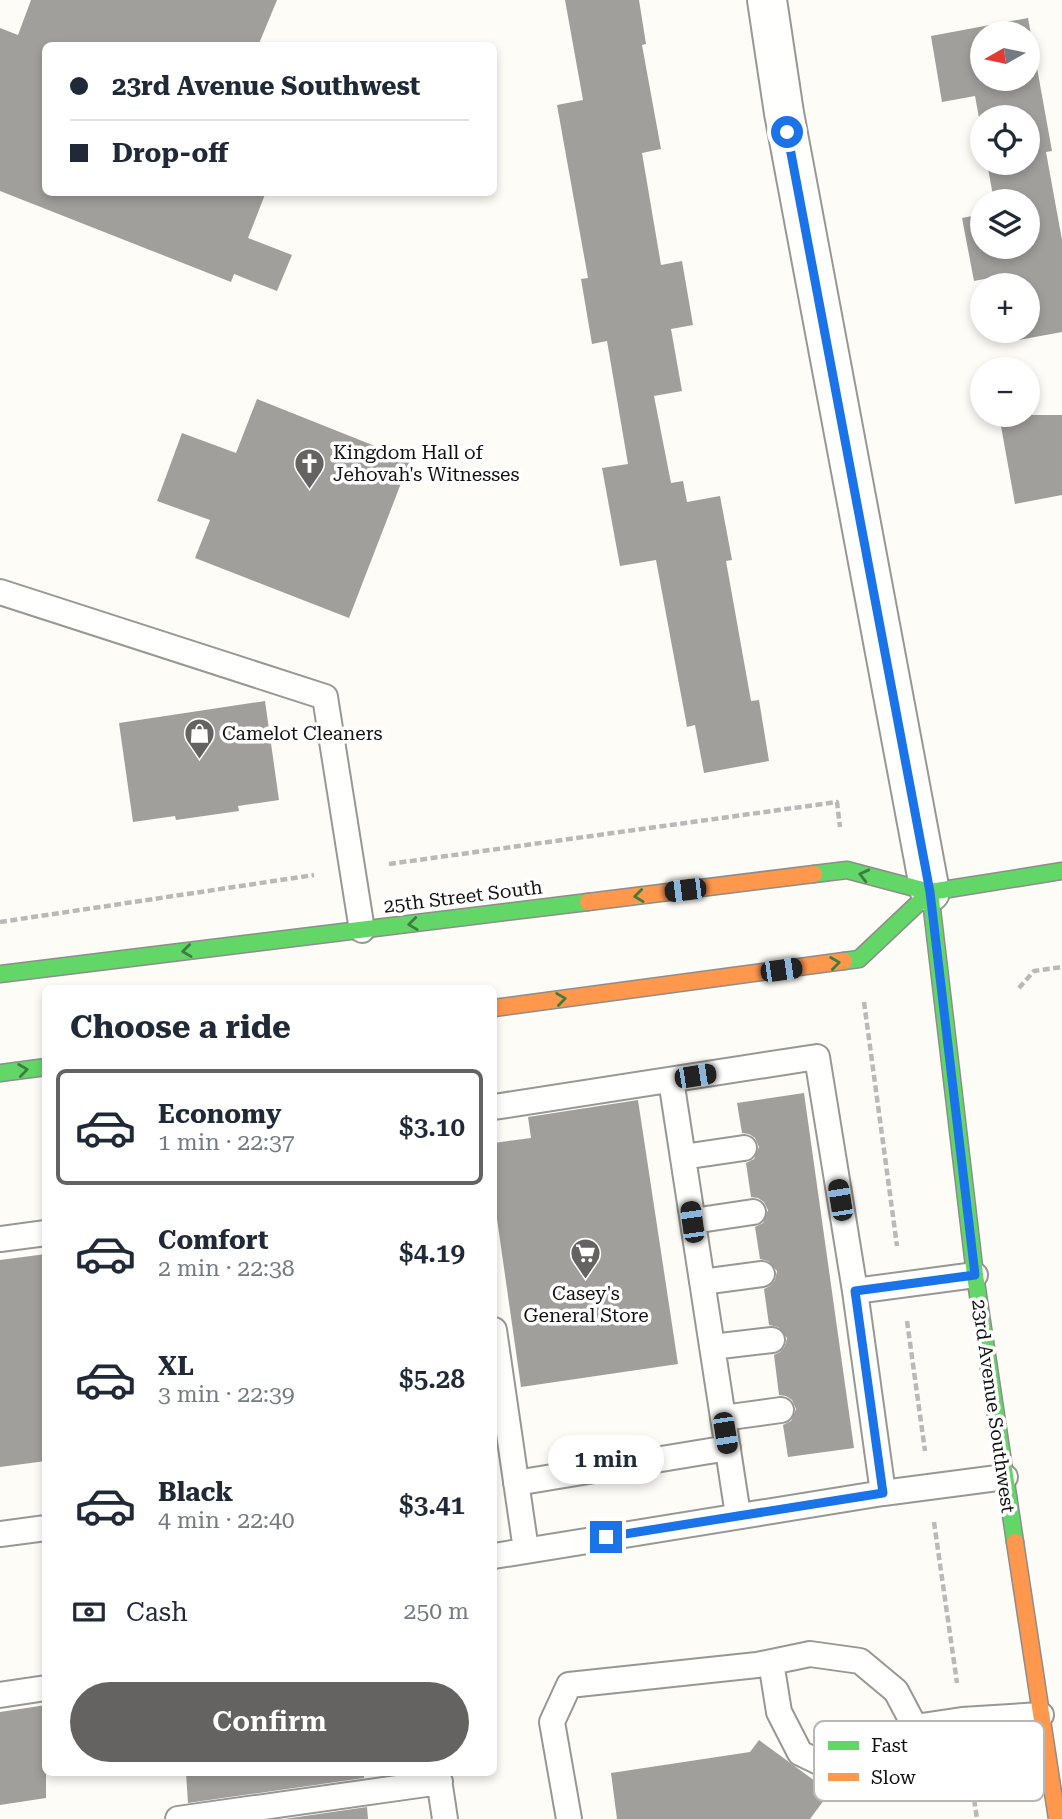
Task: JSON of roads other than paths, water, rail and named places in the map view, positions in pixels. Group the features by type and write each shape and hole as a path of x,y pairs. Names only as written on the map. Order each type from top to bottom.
{"main road":[{"name":"25th Street South","path":"0,974 847,870 930,892 1062,871"},
{"path":"497,1008 859,959 930,892"},
{"name":"23rd Avenue Southwest","path":"930,892 975,1275 1042,1721"},
{"path":"0,1073 42,1068"},
{"name":"23rd Avenue Southwest","path":"1044,1734 1057,1819"}],"street":[{"name":"23rd Avenue Southwest","path":"766,0 784,113 930,892"}],"lane":[{"path":"0,592 325,697 362,930"},
{"path":"497,1107 817,1057 820,1137 839,1261 855,1291 848,1329 858,1399 883,1493"},
{"path":"671,1080 738,1515"},
{"path":"683,1157 744,1148"},
{"path":"692,1222 753,1212"},
{"path":"0,1239 42,1234"},
{"path":"702,1282 762,1274"},
{"path":"855,1291 975,1275"},
{"path":"712,1348 772,1340"},
{"path":"497,1351 526,1550"},
{"path":"723,1418 781,1410"},
{"path":"516,1483 728,1448"},
{"path":"497,1555 738,1515 1004,1477"},
{"path":"0,1534 42,1529"},
{"path":"569,1819 552,1722 569,1685 771,1662 810,1654 860,1661 896,1690 912,1721"},
{"path":"771,1662 779,1712 800,1753 814,1760"},
{"path":"0,1695 42,1689"},
{"path":"955,1721 1041,1714"},
{"path":"178,1819 439,1777 445,1819"}],"place":[{"name":"Kingdom Hall of Jehovah's Witnesses","path":"310,490"},
{"name":"Camelot Cleaners","path":"199,760"},
{"name":"Casey's General Store","path":"586,1281"}]}
